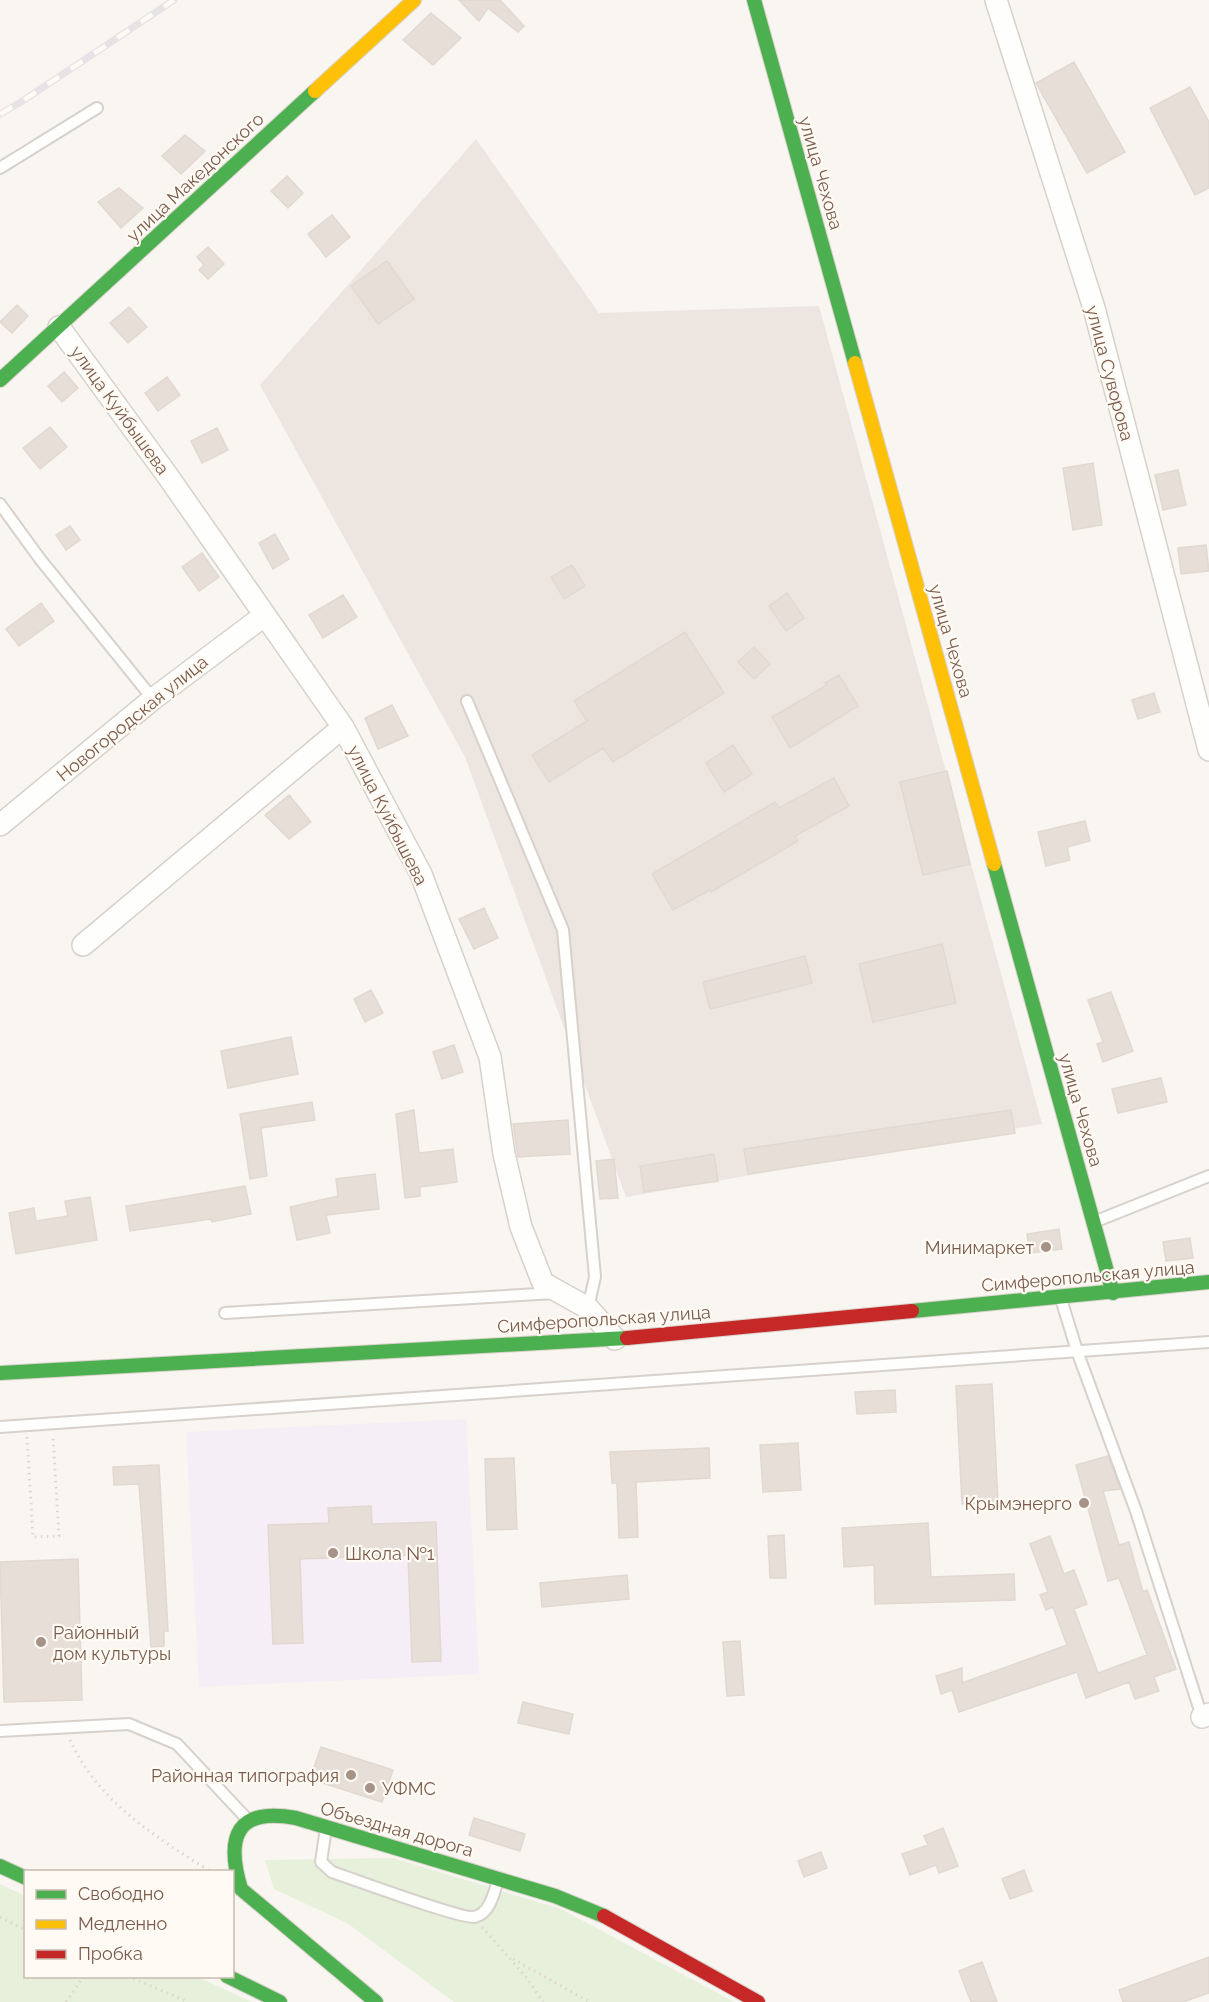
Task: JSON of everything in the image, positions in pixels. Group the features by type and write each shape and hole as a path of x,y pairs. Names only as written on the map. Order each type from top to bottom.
{"main road":[{"name":"улица Македонского","path":"0,380 414,0"},
{"name":"улица Чехова","path":"754,0 1113,1293"},
{"name":"Симферопольская улица","path":"0,1373 615,1339 1209,1282"},
{"name":"Объездная дорога","path":"249,1821 272,1814 327,1827 555,1896 610,1919 758,2002"},
{"path":"234,1870 233,1849 238,1834 249,1821"},
{"path":"0,1866 24,1877"},
{"path":"234,1871 240,1889 376,2002"},
{"path":"229,1978 280,2002"}],"street":[{"name":"улица Суворова","path":"996,0 1094,308 1209,750"},
{"name":"улица Куйбышева","path":"59,327 343,728 421,874 490,1057 504,1154 521,1227 543,1283 588,1308 615,1339"},
{"name":"Новогородская улица","path":"0,825 153,699 265,615"},
{"path":"83,945 343,728"}],"lane":[{"path":"0,168 97,108"},
{"path":"0,504 40,559 153,699"},
{"path":"466,701 563,930 595,1277 588,1308"},
{"path":"1094,1222 1209,1176"},
{"path":"225,1313 562,1293"},
{"path":"1061,1297 1077,1351 1136,1510 1206,1715"},
{"path":"0,1427 1209,1342"},
{"path":"0,1731 129,1724 177,1744 249,1821"},
{"path":"327,1827 321,1862 332,1872 473,1917 483,1913 492,1901 499,1878"}],"path":[{"path":"26,1425 33,1537 59,1536 52,1423"},
{"path":"65,1727 83,1768 116,1803 147,1832 208,1870"},
{"path":"0,1917 24,1929"},
{"path":"473,1917 509,1957 543,2002"},
{"path":"509,1957 590,2002"},
{"path":"66,2002 83,1978"},
{"path":"130,1978 188,2002"}],"shaded area":[{"path":"476,139 599,313 819,306 1042,1124 626,1197 465,757 260,385"},
{"name":"Школа №1","path":"466,1419 479,1674 199,1687 186,1432"}],"green space":[{"path":"393,1858 561,1909 734,2002 454,2002 347,1923 274,1889 265,1860"},
{"path":"0,1884 24,1896 24,1978 200,1978 252,2002 0,2002"}],"building":[{"path":"459,0 500,0 524,26 518,32 488,8 479,21"},
{"path":"431,13 461,38 433,65 403,40"},
{"path":"1074,62 1125,152 1087,173 1036,83"},
{"path":"1190,87 1209,122 1209,188 1195,195 1150,108"},
{"path":"185,135 205,151 181,174 162,156"},
{"path":"287,176 303,193 288,208 271,191"},
{"path":"119,188 143,208 121,228 98,202"},
{"path":"332,215 350,237 326,257 308,234"},
{"path":"208,247 224,264 208,279 199,270 204,265 197,257"},
{"path":"387,261 414,299 378,324 351,286"},
{"path":"17,305 28,316 12,333 0,322"},
{"path":"129,307 147,327 128,343 110,323"},
{"path":"64,372 78,388 62,402 48,386"},
{"path":"167,377 180,395 158,411 145,393"},
{"path":"50,427 67,447 40,469 23,448"},
{"path":"217,428 228,450 202,463 191,441"},
{"path":"1093,463 1102,525 1073,530 1063,468"},
{"path":"1178,470 1186,505 1163,510 1155,475"},
{"path":"70,526 80,540 66,550 56,535"},
{"path":"275,534 289,559 273,569 259,543"},
{"path":"1206,545 1209,571 1181,574 1178,548"},
{"path":"202,553 219,577 199,591 182,567"},
{"path":"572,565 585,586 564,599 551,577"},
{"path":"787,593 804,618 786,631 769,606"},
{"path":"343,595 357,617 323,638 309,615"},
{"path":"41,603 54,621 19,646 6,629"},
{"path":"685,632 724,693 613,762 603,748 549,782 532,755 587,721 574,701"},
{"path":"754,647 770,664 754,679 738,662"},
{"path":"839,675 858,706 790,748 772,717 827,685 825,683"},
{"path":"1154,693 1160,712 1138,719 1132,700"},
{"path":"392,705 408,736 378,749 365,718"},
{"path":"733,745 752,774 724,792 706,763"},
{"path":"947,771 970,864 923,875 900,782"},
{"path":"834,778 849,806 795,836 798,841 711,892 710,890 673,910 652,874 775,802 779,808"},
{"path":"289,795 311,822 289,839 265,815"},
{"path":"1085,821 1090,841 1067,847 1070,860 1046,866 1038,832"},
{"path":"484,908 498,938 474,949 459,919"},
{"path":"942,944 956,1003 873,1022 859,964"},
{"path":"805,956 812,983 710,1009 703,982"},
{"path":"371,990 383,1013 365,1022 354,999"},
{"path":"1111,992 1133,1051 1103,1062 1097,1044 1103,1042 1088,1000"},
{"path":"291,1037 298,1074 228,1088 221,1051"},
{"path":"454,1045 463,1072 442,1079 433,1052"},
{"path":"1161,1078 1167,1102 1118,1113 1112,1089"},
{"path":"312,1102 315,1120 261,1128 267,1176 250,1179 240,1114"},
{"path":"414,1110 419,1153 453,1149 457,1182 420,1187 420,1196 405,1198 396,1114"},
{"path":"1011,1110 1015,1133 748,1174 744,1149"},
{"path":"568,1120 570,1154 518,1157 513,1124"},
{"path":"714,1154 718,1181 644,1192 640,1166"},
{"path":"614,1159 618,1198 600,1199 596,1161"},
{"path":"375,1174 379,1209 326,1215 330,1233 297,1240 290,1207 338,1196 336,1179"},
{"path":"245,1186 251,1214 212,1222 211,1219 130,1231 126,1206"},
{"path":"90,1197 97,1240 16,1254 9,1213 34,1208 36,1221 68,1216 65,1201"},
{"path":"1059,1229 1062,1249 1030,1253 1027,1234"},
{"path":"1190,1238 1193,1258 1166,1261 1163,1242"},
{"path":"992,1384 998,1502 962,1504 956,1386"},
{"path":"895,1390 896,1412 857,1414 855,1392"},
{"path":"798,1443 801,1490 763,1492 760,1445"},
{"path":"709,1448 710,1478 636,1482 638,1537 619,1538 617,1483 612,1483 610,1452"},
{"path":"1108,1456 1120,1489 1103,1491 1119,1545 1129,1542 1143,1592 1147,1590 1176,1669 1154,1677 1159,1691 1135,1699 1129,1682 1086,1698 1077,1672 959,1712 952,1690 941,1694 936,1676 962,1668 962,1683 1067,1645 1053,1607 1046,1610 1040,1595 1048,1592 1030,1544 1050,1536 1064,1574 1074,1570 1087,1604 1074,1609 1098,1673 1147,1655 1119,1578 1108,1581 1076,1465"},
{"path":"514,1458 517,1529 487,1530 485,1459"},
{"path":"159,1465 168,1631 164,1631 164,1646 151,1647 139,1484 114,1485 113,1467"},
{"path":"371,1506 372,1524 436,1522 441,1661 412,1662 408,1555 300,1559 303,1643 273,1644 268,1525 329,1523 328,1508"},
{"path":"928,1523 931,1577 1014,1574 1015,1600 875,1604 874,1565 844,1567 842,1528"},
{"path":"784,1535 786,1578 770,1578 768,1536"},
{"name":"Районный дом культуры","path":"78,1559 82,1700 4,1702 0,1562"},
{"path":"627,1575 629,1599 542,1607 540,1583"},
{"path":"740,1641 744,1695 727,1696 723,1642"},
{"path":"523,1702 573,1714 569,1734 518,1723"},
{"name":"Районная типография","path":"321,1747 393,1770 382,1802 310,1779"},
{"path":"474,1818 525,1834 520,1851 469,1835"},
{"path":"943,1828 958,1866 939,1873 936,1865 910,1875 902,1854 928,1845 924,1836"},
{"path":"821,1852 827,1868 804,1877 798,1861"},
{"path":"1024,1870 1032,1891 1010,1899 1002,1879"},
{"path":"1209,1957 1209,1993 1183,2002 1123,2002 1119,1990"},
{"path":"982,1962 997,2002 971,2002 959,1971"}],"railway":[{"path":"0,114 174,0"}],"traffic: fast":[{"path":"754,0 855,363"},
{"path":"0,380 315,91"},
{"path":"994,864 1113,1293"},
{"path":"912,1311 1209,1282"},
{"path":"0,1373 627,1338"},
{"path":"376,2002 241,1889 236,1870 236,1840 240,1829 248,1822 260,1817 296,1818 555,1896 604,1916"},
{"path":"0,1866 24,1877"},
{"path":"231,1978 280,2002"}],"traffic: slow":[{"path":"315,91 414,0"},
{"path":"855,363 994,864"}],"traffic: jam":[{"path":"627,1338 912,1311"},
{"path":"604,1916 758,2002"}],"place":[{"name":"Минимаркет","path":"1046,1247"},
{"name":"Крымэнерго","path":"1084,1503"},
{"name":"Школа №1","path":"333,1553"},
{"name":"Районный дом культуры","path":"41,1642"},
{"name":"Районная типография","path":"351,1775"},
{"name":"УФМС","path":"370,1788"}]}
